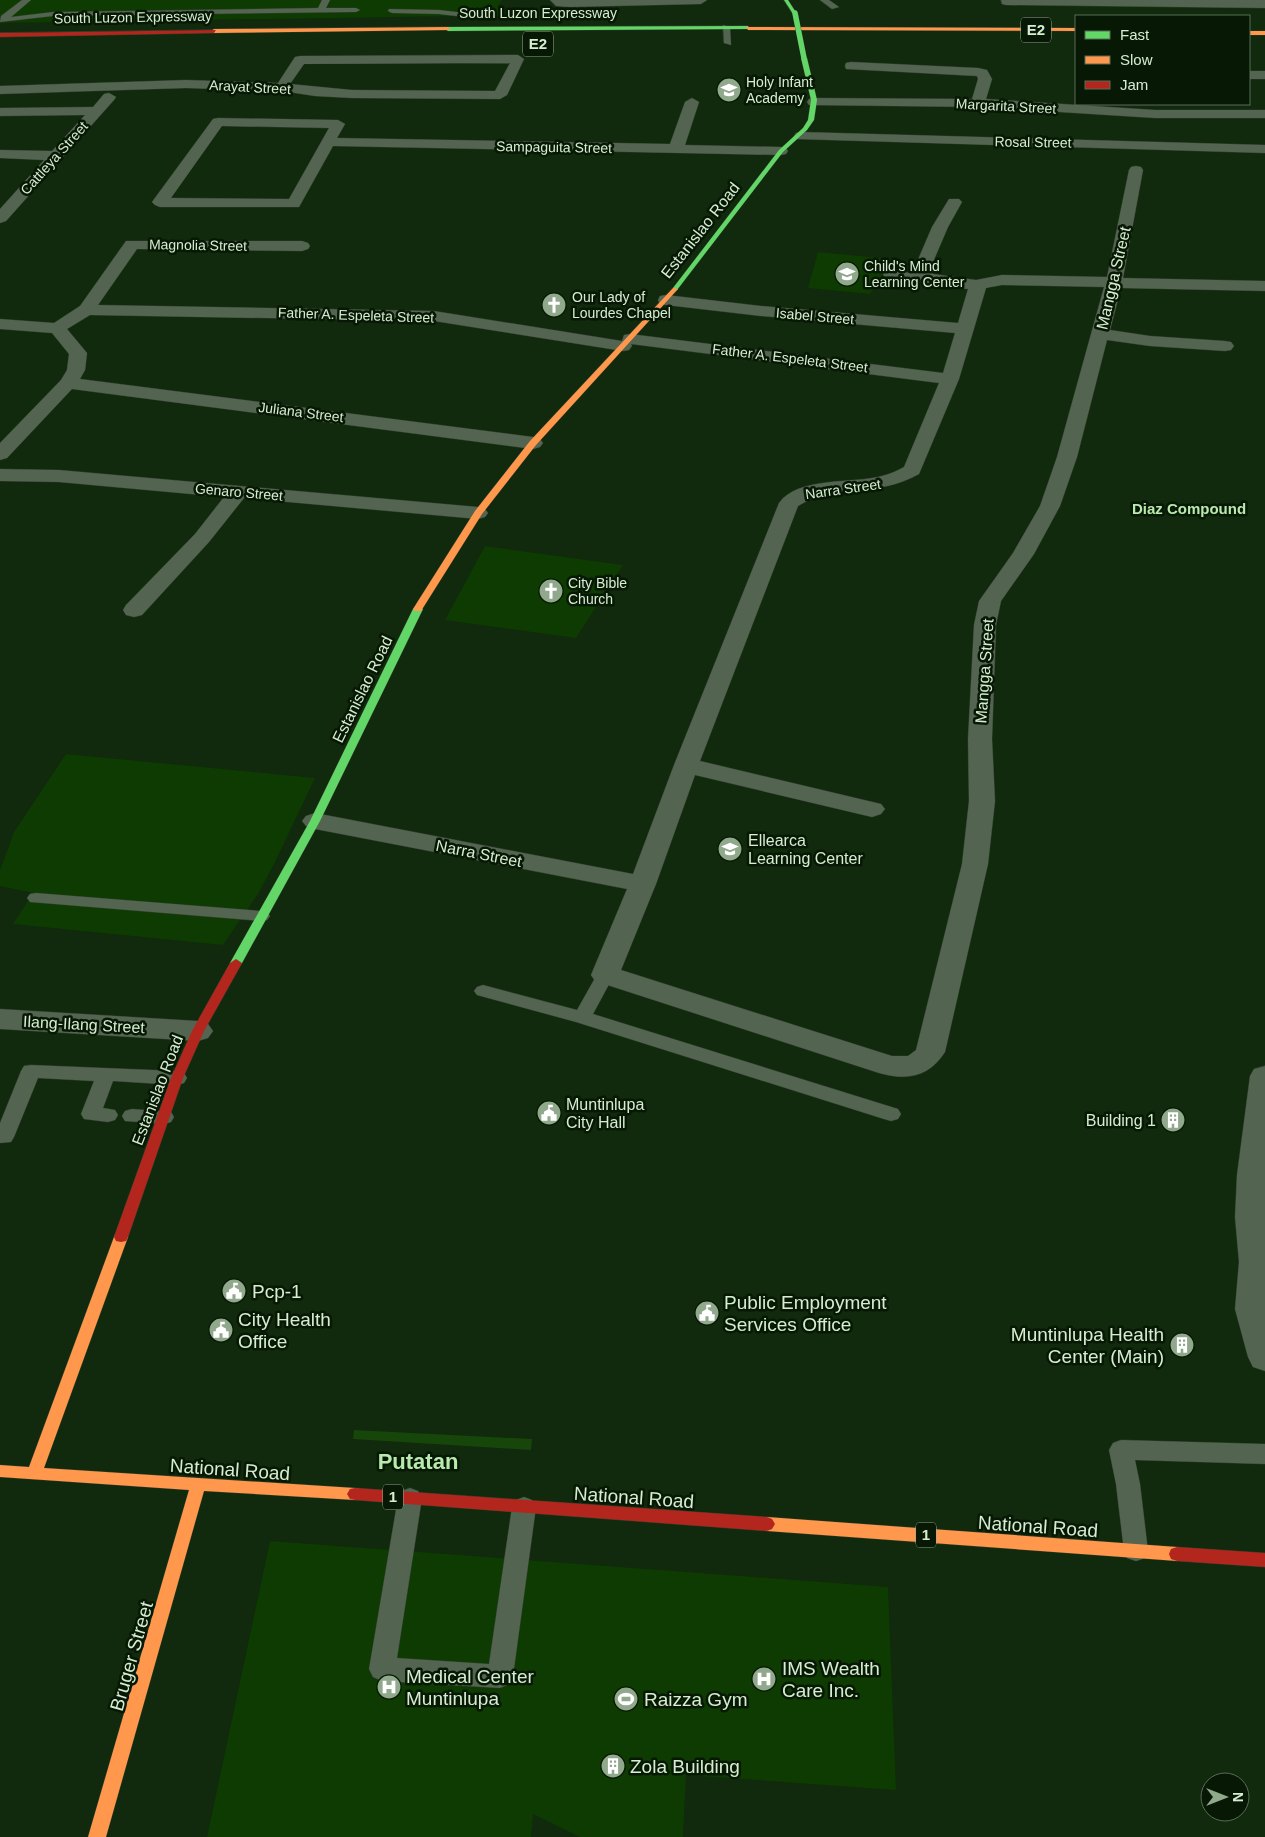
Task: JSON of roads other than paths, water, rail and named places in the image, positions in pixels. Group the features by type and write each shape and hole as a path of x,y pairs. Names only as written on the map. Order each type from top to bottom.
{"main road":[{"name":"Estanislao Road","path":"34,1473 177,1078 198,1031 315,821 420,606 478,513 533,443 666,300 781,151 801,136 811,121 814,102 795,13 786,0"},
{"path":"474,16 489,19 598,28"},
{"name":"South Luzon Expressway","path":"0,35 404,28 726,27 1075,30"},
{"path":"1250,33 1265,33"},
{"path":"785,43 814,43"},
{"name":"National Road","path":"0,1471 410,1498 1265,1560"},
{"name":"Bruger Street","path":"97,1837 198,1485"}],"street":[{"path":"556,0 560,3 569,3 701,0"},
{"path":"1006,1 1146,1 1265,4"},
{"path":"282,87 300,60 444,59"},
{"path":"420,95 444,59"},
{"name":"Arayat Street","path":"0,90 186,84 282,87 315,92 352,94 500,96 518,59 444,59"},
{"path":"352,94 371,60"},
{"path":"851,66 982,73 986,79 978,104"},
{"path":"1250,75 1265,75"},
{"name":"Cattleya Street","path":"0,218 6,206 56,156 109,97"},
{"path":"676,149 692,102"},
{"name":"Margarita Street","path":"814,102 978,104 1156,114 1261,114"},
{"path":"0,112 96,111"},
{"path":"218,122 338,124 328,142 294,204 160,202 218,122"},
{"name":"Rosal Street","path":"801,136 1265,148"},
{"name":"Sampaguita Street","path":"328,142 781,151"},
{"path":"0,154 56,156"},
{"name":"Mangga Street","path":"605,975 890,1066 913,1066 924,1061 930,1052 975,864 982,801 980,739 985,624 990,601 1023,554 1050,506 1067,457 1114,283 1136,170"},
{"path":"954,202 940,227 922,270 925,277 978,285 984,282 1002,280 1265,286"},
{"name":"Magnolia Street","path":"57,328 86,310 132,244 302,246"},
{"name":"Narra Street","path":"605,975 643,884 686,765 789,503 799,495 816,490 887,482 902,478 912,470 950,379 978,285"},
{"name":"Isabel Street","path":"666,300 761,311 964,329"},
{"name":"Father A. Espeleta Street","path":"86,310 434,316 627,342 950,379"},
{"path":"0,324 57,328 78,352 76,370 68,383 0,454"},
{"path":"1100,334 1150,341 1225,346"},
{"name":"Juliana Street","path":"68,383 533,443"},
{"name":"Genaro Street","path":"0,475 59,476 478,513"},
{"path":"134,610 202,538 238,492"},
{"path":"686,765 872,810"},
{"name":"Narra Street","path":"315,821 643,884"},
{"name":"Ilang-Ilang Street","path":"0,1018 198,1031"},
{"path":"1265,1076 1253,1175 1252,1217 1260,1268 1252,1309 1265,1357"}],"lane":[{"path":"7,16 27,0"},
{"path":"321,10 326,0"},
{"path":"824,0 835,6"},
{"path":"440,3 474,16"},
{"path":"7,16 50,7 55,4"},
{"path":"7,16 30,21 86,20 106,13 356,10"},
{"path":"392,11 438,12 474,16"},
{"path":"726,27 728,43"},
{"path":"888,274 925,277"},
{"path":"36,898 261,916"},
{"path":"582,1017 605,975"},
{"path":"483,991 582,1017 891,1114"},
{"path":"4,1137 32,1071 177,1078"},
{"path":"106,1075 91,1114 108,1115"},
{"path":"132,1116 164,1117"},
{"path":"1136,1551 1128,1484 1121,1450 1265,1454"},
{"path":"410,1498 382,1669 500,1676 524,1507"}],"place":[{"name":"Holy Infant Academy","path":"729,90"},
{"name":"Child's Mind Learning Center","path":"847,274"},
{"name":"Our Lady of Lourdes Chapel","path":"554,305"},
{"name":"City Bible Church","path":"551,591"},
{"name":"Ellearca Learning Center","path":"730,849"},
{"name":"Muntinlupa City Hall","path":"549,1113"},
{"name":"Building 1","path":"1173,1120"},
{"name":"Pcp-1","path":"234,1291"},
{"name":"Public Employment Services Office","path":"707,1313"},
{"name":"City Health Office","path":"221,1330"},
{"name":"Muntinlupa Health Center (Main)","path":"1182,1345"},
{"name":"IMS Wealth Care Inc.","path":"764,1679"},
{"name":"Medical Center Muntinlupa","path":"389,1687"},
{"name":"Raizza Gym","path":"626,1699"},
{"name":"Zola Building","path":"613,1766"}],"district":[{"name":"Diaz Compound","path":"1189,509"},
{"name":"Putatan","path":"418,1461"}]}
